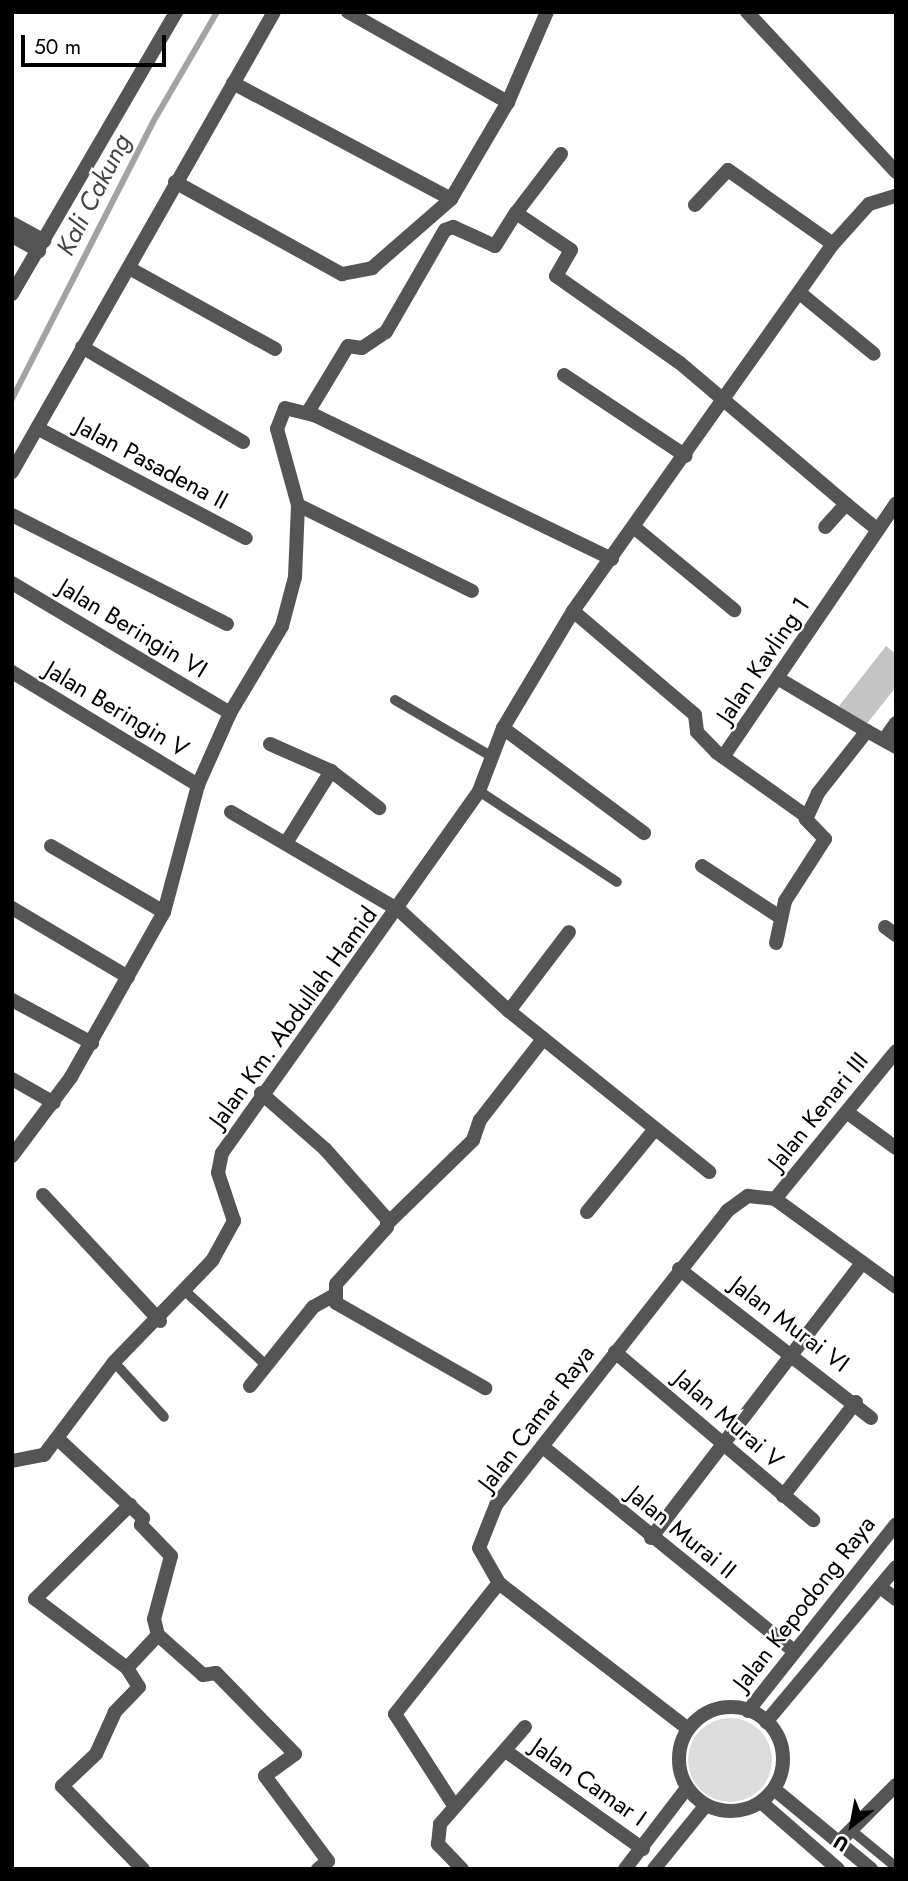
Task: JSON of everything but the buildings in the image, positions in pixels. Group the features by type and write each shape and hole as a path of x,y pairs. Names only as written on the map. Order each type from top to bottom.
{"street":[{"path":"12,294 176,12"},
{"path":"12,472 274,12"},
{"path":"348,12 508,102"},
{"path":"175,182 341,274 372,268 393,254 450,199 508,102 547,12"},
{"path":"747,12 896,172"},
{"path":"233,83 450,199"},
{"path":"308,412 349,344 362,348 386,332 445,230 453,227 495,246 516,212 561,154"},
{"path":"695,205 728,170 833,244"},
{"name":"Jalan Km. Abdullah Hamid","path":"12,1461 44,1455 114,1362 159,1321 230,1235 234,1209 218,1163 261,1093 399,910 480,791 503,728 573,611 726,401 833,244 869,204 896,196"},
{"path":"516,212 571,250 556,276 726,401 878,530"},
{"path":"12,223 42,246"},
{"path":"12,236 42,246"},
{"path":"130,268 275,349"},
{"path":"801,294 874,354"},
{"path":"82,347 243,442"},
{"path":"564,375 686,456"},
{"path":"12,1156 54,1103 92,1043 164,912 198,785 230,713 282,626 295,576 298,505 277,429 285,408 308,412 612,559"},
{"name":"Jalan Pasadena II","path":"37,428 246,538"},
{"name":"Jalan Kavling 1","path":"806,816 723,757 779,679 896,503"},
{"path":"825,527 846,504"},
{"path":"298,505 472,591"},
{"path":"12,515 227,624"},
{"path":"635,528 734,610"},
{"name":"Jalan Beringin VI","path":"12,583 230,713"},
{"path":"573,611 695,715 697,732 723,757"},
{"name":"Jalan Beringin V","path":"12,671 198,785"},
{"path":"779,679 890,743 896,723"},
{"path":"503,728 644,833"},
{"path":"776,943 778,916 825,839 806,816 867,731"},
{"path":"270,744 331,771 379,808"},
{"path":"286,843 331,771"},
{"path":"231,812 399,910 509,1011 709,1172"},
{"path":"51,846 164,912"},
{"path":"702,866 778,916"},
{"path":"12,908 128,977"},
{"path":"509,1011 569,932"},
{"path":"12,1000 92,1043"},
{"path":"250,1387 265,1364 313,1307 333,1296 388,1223 472,1140 480,1121 543,1039"},
{"name":"Jalan Kenari III","path":"775,1199 896,1051"},
{"path":"12,1079 54,1103"},
{"path":"261,1093 325,1149 388,1223"},
{"path":"848,1113 896,1147"},
{"path":"587,1212 655,1129"},
{"path":"43,1195 159,1321"},
{"name":"Jalan Camar Raya","path":"687,1728 499,1583 479,1548 496,1505 680,1269 737,1203 748,1196 775,1199"},
{"path":"775,1199 896,1287"},
{"path":"652,1538 862,1263"},
{"name":"Jalan Murai VI","path":"680,1269 856,1402 870,1418"},
{"path":"333,1296 355,1317 485,1388"},
{"name":"Jalan Murai V","path":"615,1352 813,1520"},
{"path":"783,1496 856,1402"},
{"path":"58,1439 130,1505 171,1556 154,1619 158,1635 203,1675 216,1674 295,1754 265,1776 328,1861 318,1869"},
{"name":"Jalan Murai II","path":"543,1447 794,1651"},
{"path":"130,1505 35,1599 127,1668 139,1687 115,1712 96,1754 62,1786 143,1869"},
{"name":"Jalan Kepodong Raya","path":"748,1711 896,1524"},
{"name":"Jalan Kepodong Raya","path":"766,1722 896,1567"},
{"path":"453,1804 395,1714 499,1583"},
{"path":"880,1587 896,1599"},
{"path":"127,1668 158,1635"},
{"path":"716,1710 748,1711 766,1722 782,1754 774,1788 761,1802 724,1811 706,1805 687,1788 679,1757 687,1728 716,1710"},
{"path":"462,1869 438,1844 440,1824 453,1804 507,1752 525,1727"},
{"name":"Jalan Camar I","path":"507,1752 643,1849"},
{"path":"838,1843 896,1785"},
{"path":"625,1869 643,1849 687,1788"},
{"path":"774,1788 871,1869"},
{"path":"761,1802 830,1866"},
{"path":"654,1869 706,1805"}],"lane":[{"path":"395,700 491,756"},
{"path":"480,791 617,882"},
{"path":"185,1291 265,1364"},
{"path":"114,1362 164,1417"},
{"path":"851,1830 896,1867"}],"shaded area":[{"path":"730,1718 746,1721 760,1730 769,1744 772,1760 769,1776 760,1790 746,1799 730,1802 714,1799 700,1790 691,1776 688,1760 691,1744 700,1730 714,1721"}],"waterway":[{"name":"Kali Cakung","path":"12,399 153,122 217,12"}]}
